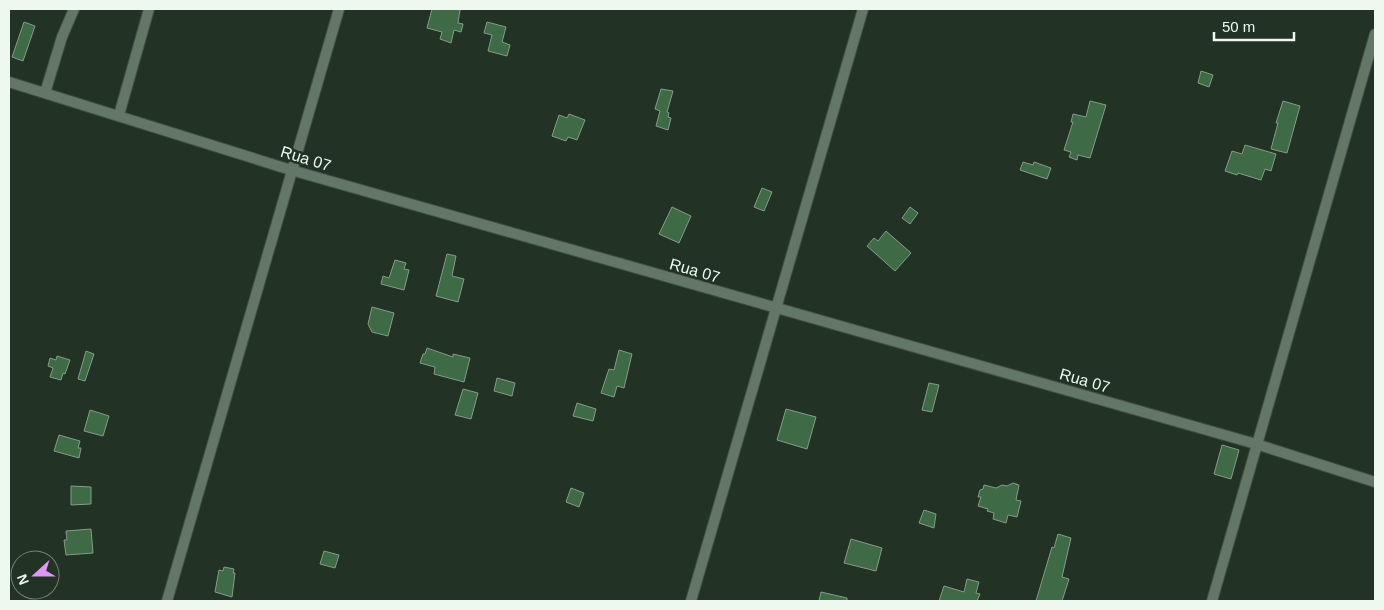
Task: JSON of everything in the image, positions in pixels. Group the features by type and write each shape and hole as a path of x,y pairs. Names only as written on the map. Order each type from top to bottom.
{"street":[{"path":"45,93 62,37 74,9"},
{"path":"118,115 149,9"},
{"path":"167,601 339,9"},
{"path":"691,601 863,9"},
{"path":"1212,601 1375,34"},
{"name":"Rua 07","path":"9,82 291,170 1256,444 1375,482"}],"building":[{"path":"432,9 460,10 458,23 463,24 461,32 454,30 451,43 440,39 442,32 427,28"},
{"path":"24,22 35,26 23,61 12,57"},
{"path":"487,22 506,27 502,42 510,45 507,56 488,51 492,35 484,33"},
{"path":"1201,71 1213,75 1209,87 1198,83"},
{"path":"661,89 673,91 667,112 669,113 668,117 671,118 668,130 656,126 660,111 655,109"},
{"path":"1090,101 1106,105 1090,158 1078,155 1077,160 1069,157 1071,152 1064,150 1073,122 1071,122 1073,114 1086,117"},
{"path":"1283,101 1300,106 1287,153 1271,149"},
{"path":"569,114 585,120 577,140 568,137 566,141 552,136 559,115 567,118"},
{"path":"1245,145 1276,154 1271,171 1265,169 1261,180 1225,171 1232,151 1242,154"},
{"path":"1023,162 1033,165 1034,162 1051,168 1047,179 1020,170"},
{"path":"762,188 772,192 764,211 754,207"},
{"path":"672,207 691,216 679,243 659,234"},
{"path":"910,207 918,213 910,224 902,218"},
{"path":"886,231 911,253 895,271 867,246 874,238 878,241"},
{"path":"447,254 456,256 452,276 464,279 458,302 436,296"},
{"path":"395,260 406,263 404,269 409,270 404,290 381,284 383,276 389,278"},
{"path":"372,307 394,313 388,336 372,332 368,324"},
{"path":"427,348 453,357 453,354 470,358 464,382 434,374 435,367 420,363"},
{"path":"619,350 632,354 624,388 617,386 614,397 601,393 609,369 614,370"},
{"path":"86,351 94,354 85,381 78,379"},
{"path":"57,356 70,360 61,380 50,377 53,368 48,366 50,358 56,360"},
{"path":"497,378 515,383 512,396 494,391"},
{"path":"929,383 939,385 932,412 922,410"},
{"path":"463,389 478,393 471,419 455,415"},
{"path":"577,403 596,409 593,421 573,416"},
{"path":"786,409 816,417 807,449 777,440"},
{"path":"90,410 109,416 103,436 84,431"},
{"path":"59,435 80,441 78,448 81,448 79,458 54,451"},
{"path":"1222,445 1239,450 1231,479 1214,474"},
{"path":"1013,483 1019,485 1016,500 1021,501 1017,517 1008,515 1006,523 993,519 994,513 978,506 981,497 978,497 980,490 983,489 984,485 996,488"},
{"path":"71,486 91,487 91,504 71,505"},
{"path":"571,488 584,493 579,507 566,502"},
{"path":"924,510 936,514 934,528 919,523"},
{"path":"91,529 93,553 66,555 64,540 67,540 66,531"},
{"path":"1058,534 1071,538 1062,577 1069,579 1062,601 1036,601 1052,547 1054,548"},
{"path":"851,539 882,548 876,571 844,563"},
{"path":"324,551 339,555 335,568 320,564"},
{"path":"224,567 234,569 232,597 215,592 219,570 223,571"},
{"path":"967,579 979,582 976,593 980,594 977,601 939,601 944,586 964,592"},
{"path":"821,592 847,598 847,601 819,601"}]}
